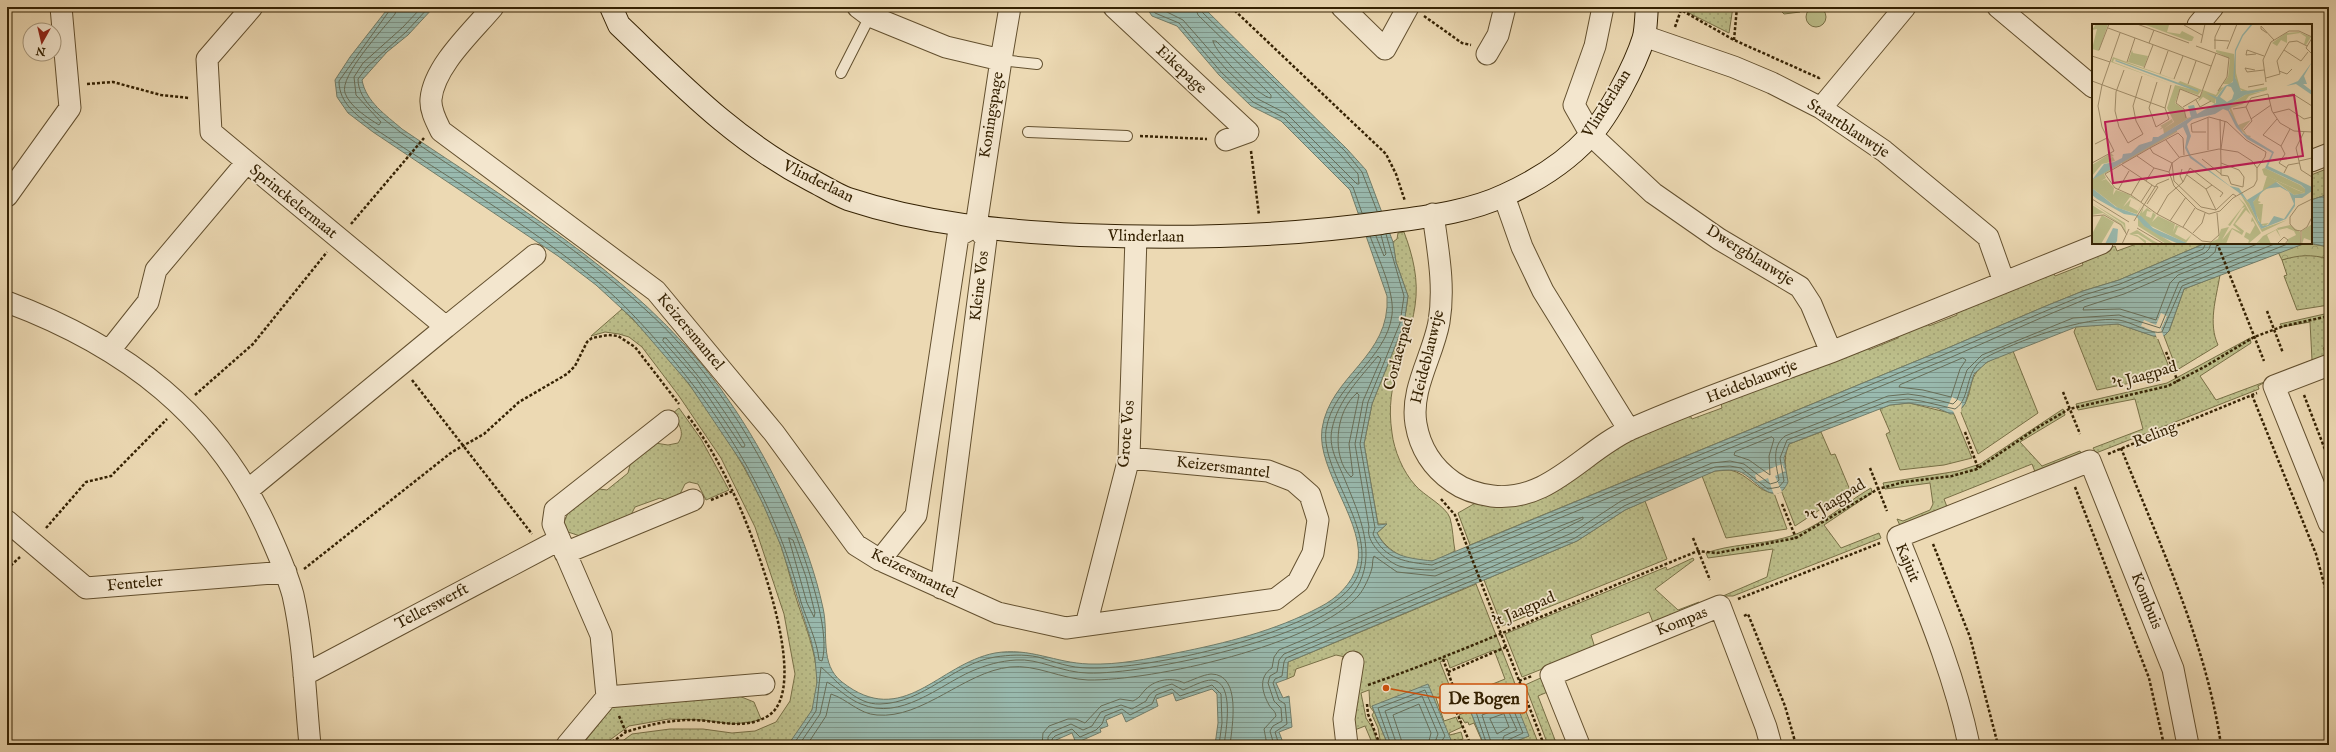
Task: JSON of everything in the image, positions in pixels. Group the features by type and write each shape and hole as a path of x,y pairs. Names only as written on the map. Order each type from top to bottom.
{"street":[{"path":"7,196 70,108 61,7"},
{"path":"247,162 211,132 208,59 252,7"},
{"name":"Keizersmantel","path":"493,7 456,50 436,78 431,99 434,118 440,131 656,291 774,433 856,545 880,560 998,614 1066,628 1276,598 1298,582 1313,553 1318,520 1310,495 1294,481 1268,471 1128,458"},
{"name":"Vlinderlaan","path":"611,7 619,25 718,120 779,164 845,198 920,219 1004,231 1136,237 1262,235 1346,228 1402,220 1466,208 1504,196 1554,168 1591,135 1623,85 1644,36 1647,7"},
{"path":"1001,60 1010,7"},
{"name":"Eikepage","path":"1114,7 1248,132"},
{"path":"1342,7 1385,49 1413,9"},
{"path":"1487,54 1498,35 1505,7"},
{"name":"Dwergblauwtje","path":"1603,7 1594,46 1574,105 1591,135 1653,193 1719,239 1800,287 1811,304 1831,352"},
{"path":"1821,108 1905,7"},
{"path":"1998,7 2092,86"},
{"path":"2199,24 2213,7"},
{"name":"Koningspage","path":"864,11 946,47 1001,60 976,226"},
{"name":"Staartblauwtje","path":"1644,36 1734,67 1772,82 1821,108 1884,151 1988,237 2004,282"},
{"path":"1226,140 1248,132"},
{"path":"2312,161 2329,154"},
{"name":"Sprinckelermaat","path":"110,350 148,302 156,270 247,162 446,327"},
{"path":"1504,196 1522,247 1543,291 1629,430"},
{"name":"Heideblauwtje","path":"1433,214 1441,263 1441,303 1435,341 1417,392 1415,407 1419,437 1433,464 1444,475 1469,491 1483,495 1511,496 1525,493 1552,482 1629,430 1831,352"},
{"name":"Kleine Vos","path":"880,560 916,515 958,236 976,226 986,239 941,588"},
{"name":"Grote Vos","path":"1086,625 1128,458 1136,237"},
{"path":"1831,352 2099,244"},
{"path":"248,490 535,255"},
{"path":"7,302 60,323 110,350 146,375 182,406 216,444 248,490 286,572 297,614 310,745"},
{"path":"2329,365 2274,386 2329,523"},
{"path":"567,745 607,696 601,635 556,547 553,524 555,510 668,421"},
{"path":"1898,537 2090,461"},
{"name":"Kombuis","path":"2090,461 2173,668 2188,745"},
{"name":"Tellerswerft","path":"304,675 556,547 693,500"},
{"name":"Fenteler","path":"7,521 86,588 286,572"},
{"name":"Kajuit","path":"1898,537 1942,649 1962,710 1969,745"},
{"name":"Kompas","path":"1579,745 1551,676 1723,614 1766,727 1771,745"},
{"path":"1347,745 1344,719 1357,696 1353,662"},
{"path":"607,696 764,684"}],"lane":[{"path":"840,73 864,11"},
{"path":"1001,60 1037,64"},
{"path":"1028,132 1127,136"}],"path":[{"path":"1231,7 1386,154 1396,174 1402,220"},
{"path":"1681,7 1681,10 1734,40 1819,78 1824,72"},
{"path":"1734,40 1737,7"},
{"path":"1413,9 1462,43 1487,54"},
{"path":"68,87 113,82 170,97 210,98"},
{"path":"1248,132 1262,235"},
{"path":"1127,136 1226,140"},
{"path":"338,239 424,138"},
{"path":"2217,244 2264,361"},
{"path":"2267,311 2283,353"},
{"name":"'t Jaagpad","path":"1357,696 1443,659 1500,632 1698,551 1717,553 1796,538 1878,489 1904,482 1952,476 1978,468 2043,424 2070,410 2160,388 2178,382 2254,338 2274,329 2329,316"},
{"path":"2166,352 2178,382"},
{"path":"400,366 556,547"},
{"path":"2297,378 2329,460"},
{"name":"Reling","path":"2090,461 2274,386"},
{"path":"2063,392 2080,434"},
{"path":"2252,395 2316,554 2329,602"},
{"path":"1965,432 1978,468"},
{"path":"2121,448 2190,622 2215,706 2221,745"},
{"path":"1870,468 1887,511"},
{"path":"2068,470 2148,678 2164,745"},
{"path":"1438,496 1454,515 1544,745"},
{"path":"1782,504 1796,538"},
{"path":"1926,527 1970,637 1998,745"},
{"name":"Kajuit","path":"1723,614 1898,537"},
{"name":"Kompas","path":"1693,538 1710,580"},
{"path":"1723,614 1748,614 1785,706 1796,745"},
{"path":"1448,672 1506,647"},
{"path":"1443,659 1456,694 1450,697 1469,740 1457,745"},
{"path":"1357,696 1368,714 1380,745"},
{"path":"608,745 626,732"}],"green space":[{"path":"1686,7 1733,7 1729,33 1687,12"},
{"path":"1777,7 1802,7 1800,12 1784,14"},
{"path":"1812,7 1820,7 1826,13 1826,21 1820,27 1812,27 1806,21 1806,13"},
{"path":"2329,168 2329,194 2312,200 2312,175"},
{"path":"1404,232 1416,277 1416,296 1412,323 1394,382 1390,414 1395,446 1407,474 1419,489 1444,509 1450,518 1455,551 1432,561 1416,561 1400,555 1381,540 1377,533 1387,524 1378,524 1364,444 1372,404 1404,324 1408,296 1396,262 1393,242 1397,239 1398,233"},
{"path":"2136,244 2204,244 2119,280 2083,291 2046,306 1470,545 1458,513 1479,501 1507,502 1624,441 1690,415 1692,419 1722,408 1721,403 1867,345 1869,350 1898,338 1897,333 1926,321 1929,326 1957,315 1956,310 2053,271 2055,276 2083,265 2081,260 2115,246 2117,251"},
{"path":"2303,244 2312,244 2329,247 2329,259 2316,256 2305,256 2282,260 2278,252"},
{"path":"2300,254 2329,259 2329,305 2297,310 2284,276 2287,275 2282,260"},
{"path":"2220,275 2213,320 2215,337 2218,345 2177,370 2164,336 2169,331 2184,289"},
{"path":"622,309 646,333 669,360 692,389 735,451 753,484 781,546 808,632 814,658 817,684 816,697 812,710 788,745 617,745 632,734 670,729 703,729 732,733 755,731 776,722 790,701 795,674 784,614 755,527 721,458 679,396 642,347 629,337 619,334 605,332 591,336"},
{"path":"2329,313 2329,345 2323,348 2329,360 2274,375 2312,360 2310,322 2282,327 2280,324"},
{"path":"2118,324 2157,337 2171,372 2140,381 2097,390 2074,332 2076,327"},
{"path":"2250,338 2251,343 2200,376 2216,400 2267,381 2258,386 2259,389 2096,453 2093,448 2143,429 2135,399 2078,410 2076,404 2167,383"},
{"path":"2013,351 2038,413 1978,454 1960,410 1966,401 1977,371 1987,362"},
{"path":"1909,403 1954,414 1972,458 1944,465 1900,470 1886,434 1890,432 1880,409 1890,405"},
{"path":"679,408 701,439 729,490 706,500 698,484 689,482 685,484 680,494 669,501 660,498 635,507 631,515 580,536 568,532 564,522 568,513 599,489 607,490 628,473 630,465 655,443 668,445 678,443 681,431 679,424 672,414"},
{"path":"2063,409 2065,415 2020,442 2042,466 2080,451 2083,458 2037,477 2032,464 1944,499 1949,512 1902,530 1897,519 1903,521 1930,510 1933,504 1930,483 1885,489 1883,483 1958,471 1980,464"},
{"path":"1821,432 1831,455 1835,454 1850,490 1795,526 1781,490 1784,489 1786,477 1785,461 1787,450 1789,444"},
{"path":"1730,470 1742,475 1763,490 1774,493 1787,529 1726,538 1702,476 1715,471"},
{"path":"1871,488 1872,493 1824,525 1841,548 1879,533 1881,538 1733,596 1723,596 1767,577 1773,549 1708,558 1706,553 1725,548 1784,538 1796,534 1818,523"},
{"path":"1645,501 1667,559 1502,626 1484,580 1577,541 1625,510"},
{"path":"1693,558 1694,560 1655,589 1678,610 1699,602 1701,606 1654,625 1649,612 1591,635 1595,648 1522,677 1505,634 1666,567 1667,570"},
{"path":"1476,584 1539,745 1506,745 1529,736 1470,710 1484,745 1477,745 1476,743 1482,741 1474,723 1469,725 1468,722 1465,723 1462,718 1460,719 1459,715 1464,713 1458,698 1505,679 1494,650 1450,668 1447,659 1440,662 1452,692 1436,698 1444,721 1456,717 1458,722 1460,721 1462,727 1449,733 1450,735 1461,732 1463,739 1456,741 1457,745 1455,739 1450,745 1439,745 1450,740 1372,706 1388,745 1381,745 1378,728 1372,715 1374,712 1370,707 1369,690 1361,693 1366,718 1373,729 1378,745 1373,745 1365,726 1352,731 1350,658 1336,655 1296,669 1294,676 1287,679 1288,662"},
{"path":"1545,676 1550,691 1538,696 1557,745 1548,745 1525,685"},
{"path":"739,696 754,702 761,719 752,722 732,724 703,720 669,719 629,726 603,745 582,745 614,705"}],"water":[{"path":"389,7 434,7 408,35 387,52 362,80 368,95 383,113 402,129 539,221 627,288 667,326 703,366 750,433 776,481 799,531 809,557 823,608 827,658 830,666 835,675 842,682 864,695 884,699 902,697 920,690 975,659 995,653 1020,652 1077,663 1111,664 1195,649 1232,640 1286,623 1320,607 1332,600 1343,590 1355,573 1358,550 1355,533 1326,462 1322,445 1322,429 1327,410 1336,394 1370,351 1380,335 1386,317 1387,296 1350,190 1281,121 1251,106 1219,75 1177,26 1152,16 1146,7 1203,7 1347,149 1366,170 1393,242 1396,262 1408,296 1404,324 1372,404 1364,444 1378,525 1387,524 1377,533 1387,547 1393,552 1415,559 1432,561 2046,306 2083,291 2119,280 2204,244 2303,244 2184,289 2169,331 2164,336 2153,336 2118,324 2076,327 1987,362 1974,374 1965,404 1957,413 1951,414 1937,408 1909,403 1890,405 1789,444 1784,458 1788,482 1783,490 1777,493 1771,493 1764,490 1740,472 1731,470 1715,471 1625,510 1577,541 1288,662 1287,679 1276,683 1283,698 1289,696 1292,727 1279,732 1284,745 1215,745 1218,723 1217,694 1212,689 1176,701 1173,693 1156,699 1158,706 1126,722 1122,713 1106,720 1108,726 1100,729 1101,732 1076,743 1072,733 1056,740 1058,745 788,745 812,710 817,682 815,658 811,640 781,546 763,504 744,466 689,384 633,319 596,285 558,256 373,132 348,113 337,97 335,80 350,57"},
{"path":"2329,194 2329,247 2312,244 2312,200"},
{"path":"1428,684 1451,740 1439,745 1388,745 1372,706"},
{"path":"1512,693 1529,736 1506,745 1484,745 1470,710"}],"pier":[{"path":"2161,313 2167,316 2161,329 2164,338 2157,339 2155,332 2141,326 2144,320 2156,325"},
{"path":"1952,397 1962,402 1961,412 1955,415 1953,411 1947,408"},
{"path":"1782,464 1785,471 1775,476 1782,492 1774,495 1768,478 1757,482 1755,475"}],"place":[{"name":"De Bogen","path":"1386,688"}]}
